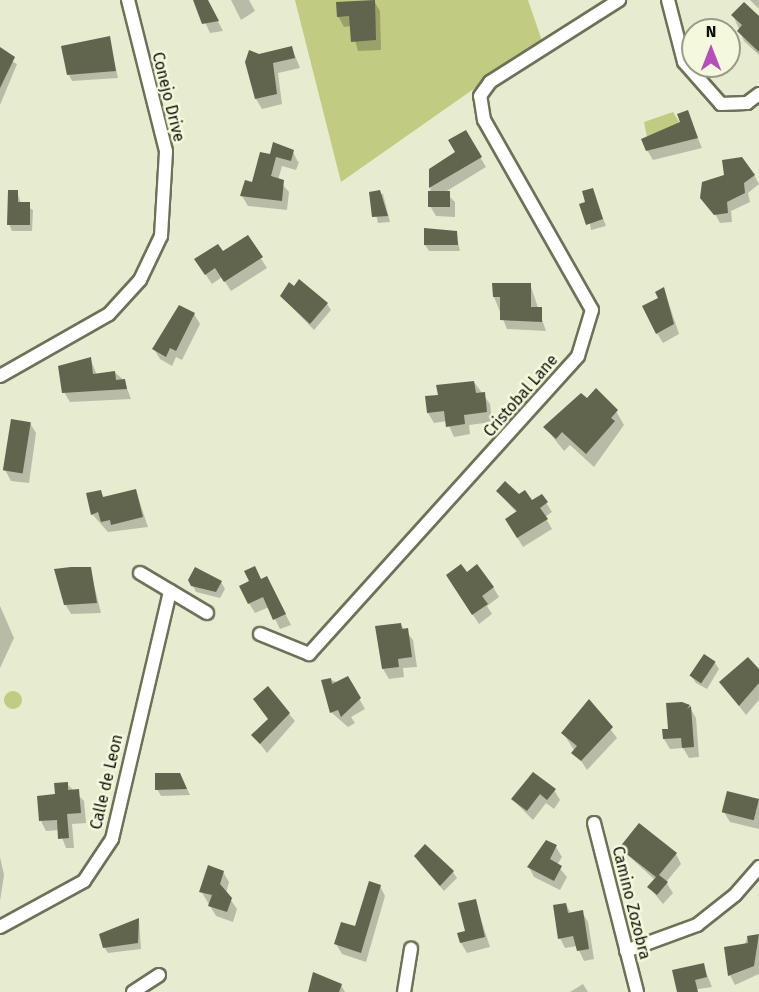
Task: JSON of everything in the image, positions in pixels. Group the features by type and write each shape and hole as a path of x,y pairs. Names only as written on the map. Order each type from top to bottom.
{"street":[{"name":"Conejo Drive","path":"0,376 109,314 140,280 161,236 166,151 128,0"},
{"name":"Cristobal Lane","path":"260,634 309,654 578,356 592,310 484,120 480,96 490,82 619,0"},
{"path":"668,0 684,62 721,104 747,103 759,94"},
{"path":"140,573 207,613"},
{"name":"Calle de Leon","path":"0,927 84,881 112,839 170,591"},
{"name":"Camino Zozobra","path":"594,823 636,992"},
{"path":"626,951 697,925 735,895 759,867"},
{"path":"404,992 411,949"},
{"path":"133,992 159,975"}],"green space":[{"path":"295,0 528,0 542,41 341,182"},
{"path":"673,112 681,125 647,137 644,122"},
{"path":"13,691 19,694 22,700 19,706 13,709 7,706 4,700 7,694"}],"building":[{"path":"193,0 208,0 219,21 202,24"},
{"path":"375,0 376,40 351,42 349,16 337,17 336,2"},
{"path":"744,2 759,16 759,52 741,35 741,18 734,18 731,15"},
{"path":"110,36 116,71 67,75 61,46"},
{"path":"292,46 295,58 273,63 277,94 255,99 245,62 249,50 259,54"},
{"path":"0,47 15,57 0,88"},
{"path":"688,110 698,138 646,151 641,139 680,122 677,114"},
{"path":"466,130 482,157 429,188 429,169 455,152 448,140"},
{"path":"273,142 294,150 291,161 276,157 271,176 284,180 282,201 240,196 245,180 252,182 260,152 270,154"},
{"path":"742,157 755,175 744,183 745,193 727,202 728,213 714,215 700,198 702,182 724,175 722,160"},
{"path":"593,188 603,219 586,225 579,204 585,202 582,191"},
{"path":"8,190 18,190 18,202 30,202 30,225 7,225"},
{"path":"380,190 388,216 372,217 369,192"},
{"path":"428,191 450,191 450,207 428,207"},
{"path":"424,228 457,231 458,245 424,245"},
{"path":"248,235 263,257 224,282 215,268 205,275 194,259 218,244 223,251"},
{"path":"299,279 328,303 310,324 280,296 289,282 294,286"},
{"path":"492,283 531,283 531,307 542,307 542,322 500,320 500,297 493,297"},
{"path":"664,287 674,324 656,334 642,306 658,298 655,292"},
{"path":"179,305 195,313 176,351 170,348 166,357 152,349"},
{"path":"91,357 93,374 115,371 116,380 125,379 127,389 62,393 58,366"},
{"path":"474,381 476,393 485,392 487,412 464,415 465,424 446,427 444,411 427,413 425,396 438,395 436,385"},
{"path":"596,388 618,410 611,418 615,421 586,454 562,432 556,439 543,427 581,393 587,398"},
{"path":"11,419 31,422 23,473 3,470"},
{"path":"505,481 519,494 525,490 532,500 542,494 548,502 540,508 548,519 517,538 505,519 517,511 496,491"},
{"path":"136,489 143,517 111,525 110,520 101,522 98,512 91,515 86,493 101,490 103,497"},
{"path":"461,564 467,572 477,564 494,587 482,596 488,604 472,615 446,575"},
{"path":"255,566 261,579 267,576 286,614 273,620 263,597 248,604 239,586 249,581 244,571"},
{"path":"91,567 97,603 64,605 54,569"},
{"path":"195,567 222,581 216,592 191,586 188,580"},
{"path":"401,623 402,629 408,628 412,657 398,659 399,667 382,669 375,626"},
{"path":"704,654 716,662 701,683 689,676"},
{"path":"748,657 759,669 759,683 739,706 719,682"},
{"path":"348,676 361,698 341,717 338,710 330,713 321,680 331,678 332,684"},
{"path":"268,686 290,713 260,744 251,735 268,719 253,699"},
{"path":"589,699 613,727 581,761 571,753 577,746 561,733"},
{"path":"682,702 690,705 687,709 691,706 694,747 682,748 681,738 663,739 662,729 668,729 666,703"},
{"path":"533,772 556,789 547,800 540,794 527,811 511,799"},
{"path":"155,773 180,773 187,789 155,790"},
{"path":"68,782 68,790 79,789 81,813 67,814 69,838 58,839 57,820 39,821 37,796 55,794 54,783"},
{"path":"727,791 759,799 754,820 722,812"},
{"path":"639,823 677,853 659,875 668,882 657,895 647,887 656,877 619,848"},
{"path":"546,840 557,845 550,859 562,866 554,881 527,867"},
{"path":"425,844 454,871 440,886 414,856"},
{"path":"208,865 224,871 220,884 232,898 227,912 208,906 212,895 199,892"},
{"path":"369,881 381,885 361,953 334,944 341,922 355,926"},
{"path":"476,899 485,937 460,943 457,933 465,931 458,903"},
{"path":"566,903 568,913 583,910 589,949 577,951 573,936 558,939 553,905"},
{"path":"139,918 138,943 103,948 99,934"},
{"path":"759,934 754,966 728,976 724,947 748,943 747,936"},
{"path":"704,963 707,977 695,980 698,992 677,992 672,970"},
{"path":"313,972 342,984 339,992 308,992"}]}
